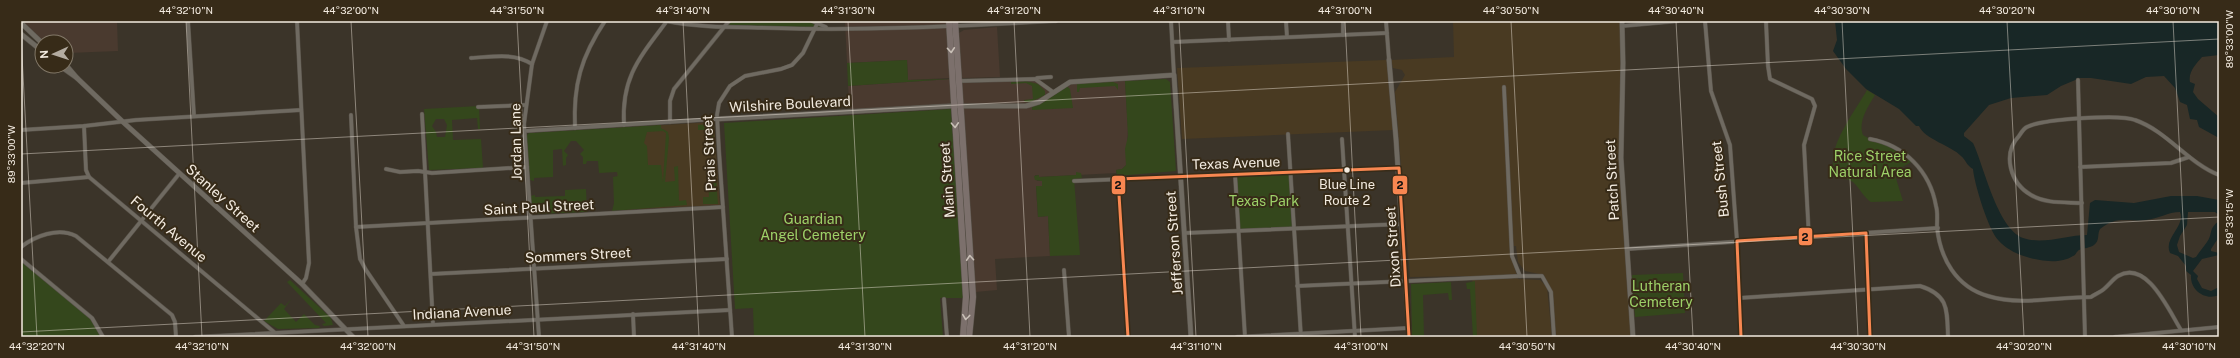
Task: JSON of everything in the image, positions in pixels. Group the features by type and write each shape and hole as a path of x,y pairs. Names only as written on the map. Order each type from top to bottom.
{"main road":[{"name":"Main Street","path":"952,24 958,82 957,106 973,297 969,337"},
{"name":"Main Street","path":"952,24 966,297 963,337"}],"street":[{"path":"188,21 194,116"},
{"path":"297,21 309,263 306,278 302,284"},
{"name":"Jordan Lane","path":"539,337 524,131 532,64 547,21"},
{"path":"575,128 575,99 581,65 590,44 605,21"},
{"path":"624,125 624,99 630,75 667,21 725,26 830,29 1056,21"},
{"path":"670,122 670,101 674,89 729,21"},
{"path":"812,21 830,29"},
{"path":"1171,21 1174,76"},
{"path":"1228,21 1229,40"},
{"path":"1286,21 1287,37"},
{"path":"1343,21 1343,35"},
{"path":"1386,21 1389,60"},
{"path":"1622,23 1678,21"},
{"name":"Bush Street","path":"1705,21 1711,90 1730,145 1737,241 1741,337"},
{"path":"1766,21 1770,79 1804,93 1812,98 1815,106 1804,145 1809,238"},
{"path":"21,23 34,35"},
{"name":"Patch Street","path":"1622,23 1623,76 1621,143 1633,337"},
{"name":"Prais Street","path":"732,337 717,119 722,98 734,82 751,74 781,70 792,65 803,53 817,24"},
{"path":"1173,42 1387,33"},
{"path":"21,34 34,45"},
{"path":"471,58 516,56 532,64"},
{"name":"Dixon Street","path":"1389,60 1410,337"},
{"name":"Stanley Street","path":"71,74 77,78"},
{"name":"Stanley Street","path":"74,74 179,174 302,284 347,329 353,337"},
{"name":"Wilshire Boulevard","path":"524,131 957,106 988,107 1032,105 1066,83 1076,81 1174,76"},
{"name":"Jefferson Street","path":"1174,76 1191,337"},
{"path":"958,82 1051,77"},
{"path":"1035,79 1053,92"},
{"path":"2078,80 2086,337"},
{"path":"1504,87 1512,256 1520,276"},
{"path":"478,107 526,105"},
{"path":"21,130 194,116 301,110"},
{"path":"422,114 433,324"},
{"path":"351,115 356,226 362,264 404,326"},
{"path":"2082,203 2047,201 2031,195 2015,181 2009,158 2012,143 2026,127 2079,118 2135,119 2153,129 2189,157 2219,175"},
{"path":"21,182 89,177 86,170 84,126"},
{"path":"1288,134 1301,336"},
{"path":"1342,139 1355,337"},
{"path":"1870,139 1885,143 1897,149 1919,167 1932,191 1937,207 1938,228 1950,269 1966,285 1986,296 2009,301 2091,297 2103,290 2117,276 2131,272 2142,275 2153,285 2181,330"},
{"path":"2080,167 2171,163 2189,157"},
{"path":"386,169 400,172 425,172 526,167"},
{"name":"Texas Avenue","path":"1074,181 1181,175 1398,168"},
{"path":"108,262 179,174"},
{"path":"1235,174 1245,337"},
{"name":"Fourth Avenue","path":"89,177 274,332"},
{"path":"1118,179 1128,337"},
{"name":"Saint Paul Street","path":"356,226 428,224 723,207"},
{"path":"1185,233 1402,224"},
{"path":"1627,249 1737,241 1809,238 1938,228"},
{"path":"21,247 39,236 67,233 76,236 172,315 175,322 176,337"},
{"path":"1866,233 1870,337"},
{"path":"21,259 92,318 103,337"},
{"name":"Sommers Street","path":"431,274 727,259"},
{"path":"1064,270 1069,337"},
{"path":"1297,286 1542,276 1551,292 1554,337"},
{"path":"1740,298 1920,286 1932,290 1942,298 1947,312 1948,337"},
{"path":"944,299 947,337"},
{"name":"Indiana Avenue","path":"195,337 730,310"},
{"path":"633,314 634,337"},
{"path":"2115,337 2219,327"},
{"path":"1237,337 1301,336 1409,328"}],"shaded area":[{"path":"21,21 117,21 118,51 74,53 74,34 34,34"},
{"path":"845,21 947,21 950,78 908,80 907,60 847,63"},
{"path":"1453,21 1622,21 1621,129 1633,337 1554,337 1551,292 1544,275 1525,271 1518,262 1516,246 1512,246 1509,141 1506,141 1504,117 1511,256 1518,279 1540,280 1547,287 1552,337 1476,337 1472,276 1410,277 1395,92 1405,75 1402,70 1393,68 1391,60 1454,57"},
{"path":"1835,21 2219,21 2219,55 2202,57 2193,68 2190,75 2190,82 2195,84 2193,92 2198,99 2219,117 2219,138 2199,127 2197,120 2190,119 2187,105 2180,102 2175,88 2164,76 2146,77 2131,84 2091,78 2080,78 2061,86 2047,95 2011,98 1989,105 1964,133 1964,136 1973,143 1999,210 2014,232 2023,238 2031,240 2047,240 2087,235 2090,203 2095,200 2134,203 2171,196 2197,196 2219,200 2219,215 2215,212 2188,212 2187,225 2180,236 2177,245 2179,252 2193,258 2196,257 2209,239 2213,227 2219,221 2219,237 2211,251 2219,253 2219,255 2202,259 2193,271 2198,276 2197,279 2202,288 2211,291 2219,287 2219,295 2209,297 2199,293 2193,285 2191,275 2186,271 2186,266 2178,256 2170,253 2169,242 2180,222 2180,212 2150,219 2122,220 2112,222 2100,229 2097,242 2094,245 2079,250 2074,256 2057,261 2048,261 2024,256 2003,245 1995,236 1987,218 1979,196 1973,169 1957,152 1926,135 1919,126 1916,126 1899,109 1866,89 1846,69 1833,51 1837,40"},
{"path":"997,27 1000,77 963,78 961,76 959,33 964,30"},
{"path":"1387,60 1394,130 1182,139 1177,68"},
{"path":"951,79 951,102 949,104 850,110 848,86"},
{"path":"1035,79 1053,92 1069,84 1125,81 1128,129 1126,165 1122,169 1116,170 1116,173 1039,177 1039,175 1035,175 1037,181 1042,181 1042,186 1036,187 1038,217 1048,216 1050,256 995,259 997,290 975,292 962,83"},
{"path":"714,122 720,205 620,210 614,128"}],"green space":[{"path":"729,21 812,21 830,29 725,26"},
{"path":"907,60 908,80 951,79 848,86 847,63"},
{"path":"1166,79 1170,82 1176,171 1117,176 1116,170 1122,169 1126,165 1125,149 1128,136 1125,81"},
{"path":"1026,81 1038,84 1045,91 1045,95 1031,102 1025,102 1024,100 1033,99 1032,86 1026,83 1011,84 1011,82"},
{"path":"1113,82 1118,84 1118,90 1115,86 1080,88 1079,92 1077,92 1077,83"},
{"path":"1067,86 1070,89 1073,108 1032,110 1032,107 1044,102"},
{"name":"Rice Street Natural Area","path":"1867,90 1875,95 1863,119 1863,135 1870,139 1885,143 1913,161 1894,172 1903,201 1871,202 1853,182 1838,176 1835,171 1833,163 1834,152 1838,141"},
{"path":"479,106 480,129 478,129 477,118 452,120 453,140 481,139 483,168 429,170 424,109","holes":["436,119 444,119 447,125 445,137 437,137 432,126"]},
{"name":"Guardian Angel Cemetery","path":"951,109 964,298 940,298 943,337 754,337 753,308 735,309 724,123"},
{"path":"713,124 714,145 710,150 706,149 704,130 698,130 698,125"},
{"path":"661,125 661,128 668,132 669,138 665,182 675,181 674,167 678,166 679,201 686,200 687,205 612,211 614,203 613,177 618,176 617,172 599,173 598,161 587,161 586,164 583,164 583,157 580,154 584,150 576,141 571,141 564,151 568,155 566,158 566,165 563,166 562,149 553,150 553,177 534,178 534,181 530,180 526,136 529,133","holes":["663,131 666,133 663,182 661,165 648,165 647,146 644,143 647,132"]},
{"path":"711,162 715,165 718,204 703,204 703,197 709,197 707,163"},
{"path":"1076,172 1081,173 1082,178 1074,179 1080,255 1050,256 1048,216 1038,217 1036,186 1042,186 1042,181 1035,180 1034,176 1076,175"},
{"name":"Texas Park","path":"1290,172 1293,229 1238,231 1235,174"},
{"path":"586,189 587,212 534,214 532,212 530,196 565,196 565,190"},
{"path":"21,259 88,313 102,337 21,337"},
{"name":"Lutheran Cemetery","path":"1683,273 1685,313 1635,317 1632,275"},
{"path":"290,280 331,318 333,325 324,326 322,324 326,323 287,282"},
{"path":"1475,281 1477,337 1473,337 1470,289 1467,289 1466,283"},
{"path":"1451,282 1452,300 1449,300 1448,293 1423,295 1424,337 1412,337 1411,284"},
{"path":"292,298 284,309 296,322 304,314 315,325 320,326 319,328 278,329 264,321 281,303 285,306"}],"transit line":[{"name":"2","path":"1128,337 1118,179 1399,168 1409,337"},
{"name":"2","path":"1741,337 1737,241 1866,233 1870,337"}],"place":[{"name":"Blue Line Route 2","path":"1347,170"}]}
